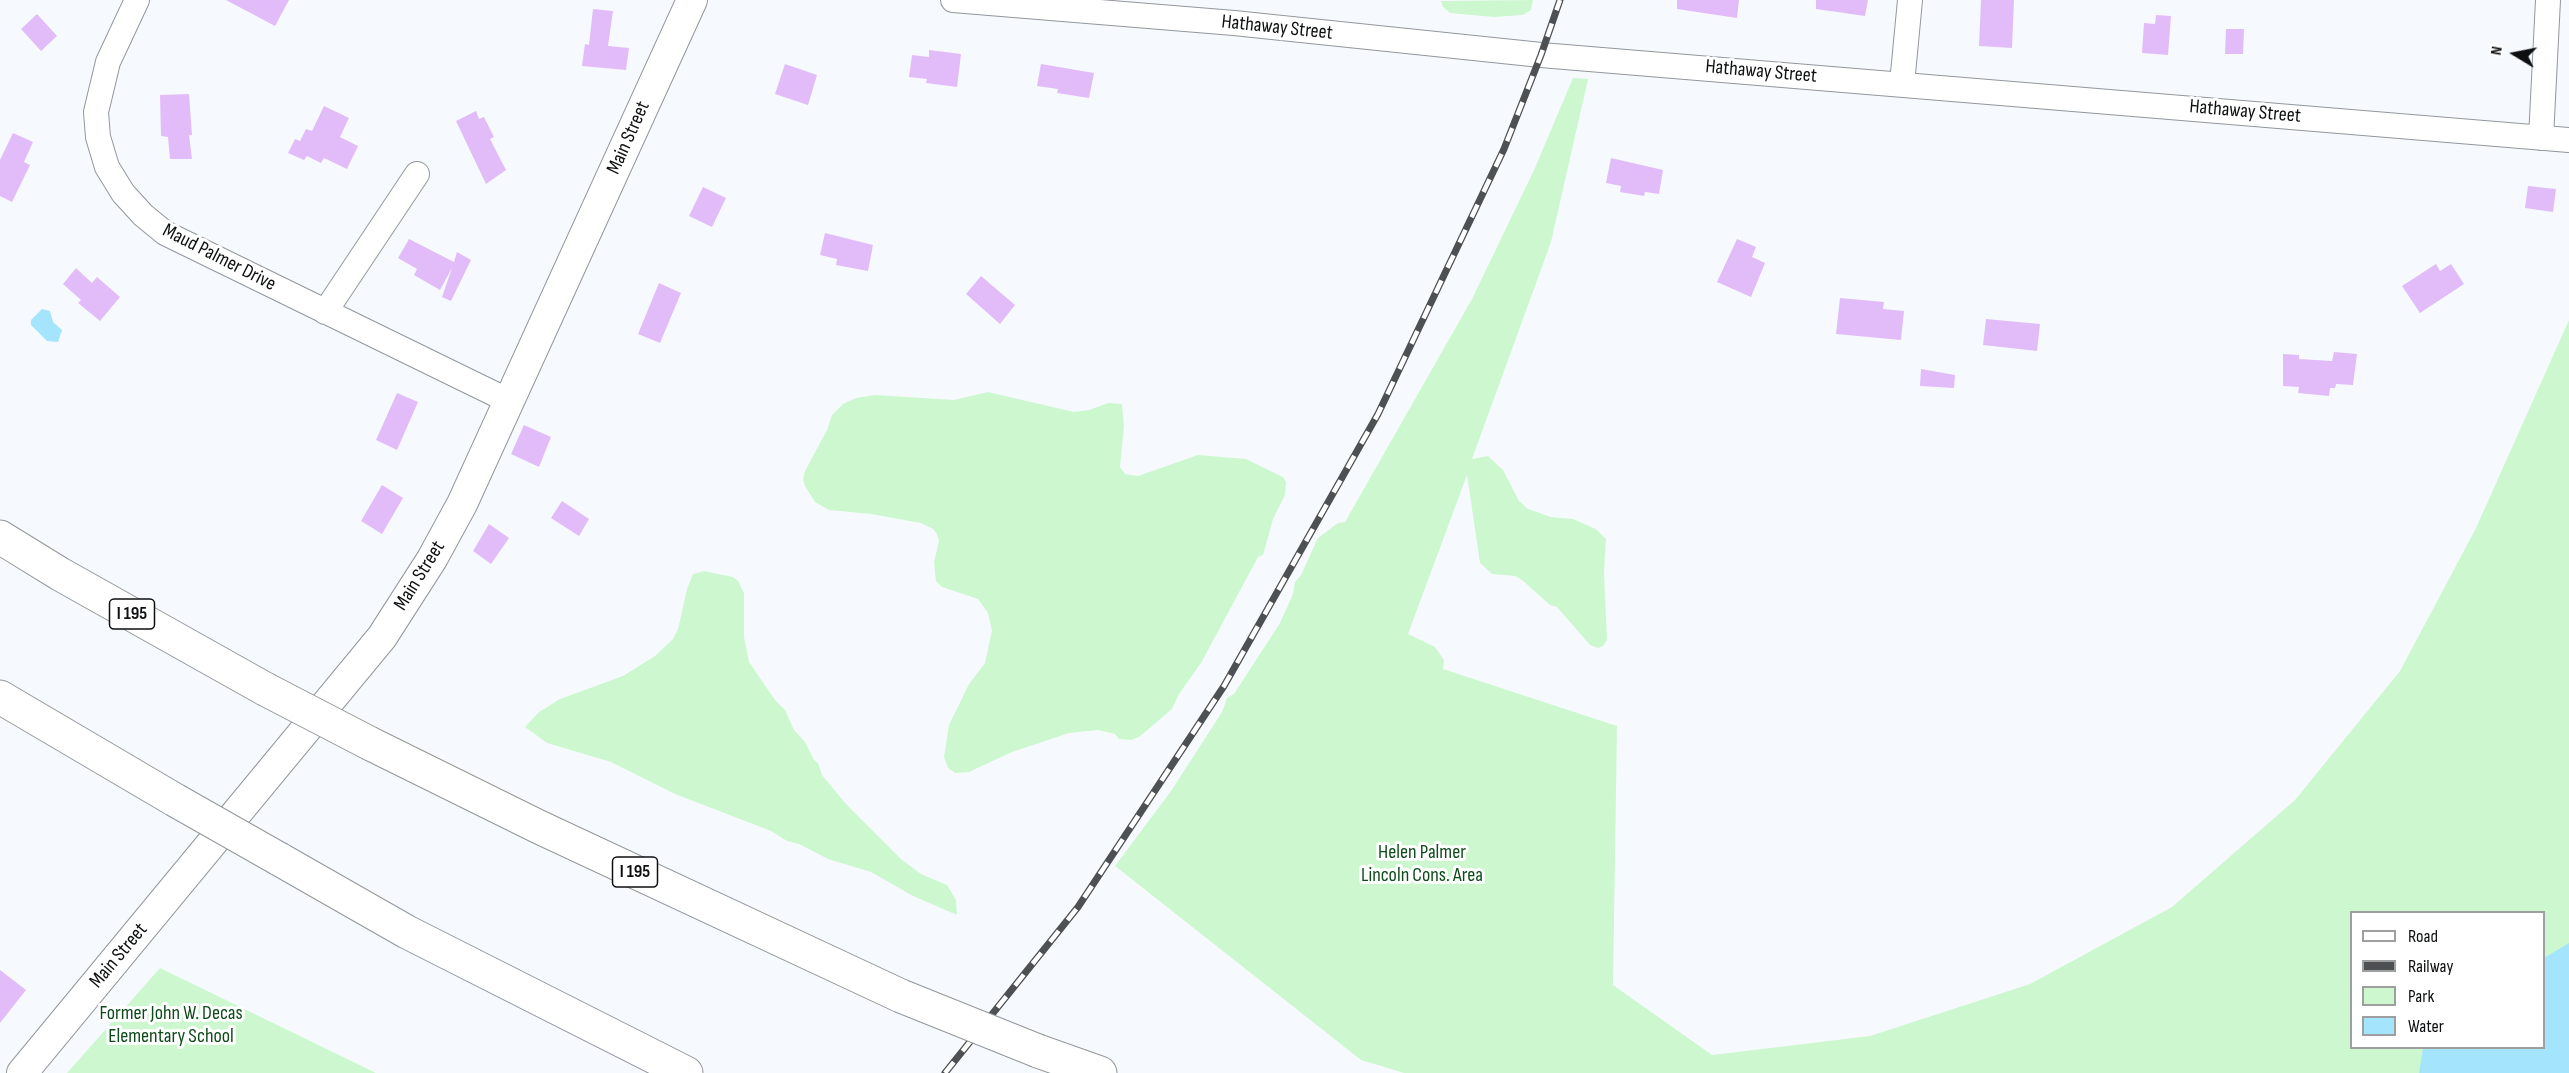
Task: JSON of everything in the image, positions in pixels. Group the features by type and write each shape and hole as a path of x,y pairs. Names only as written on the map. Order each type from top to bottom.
{"highway":[{"name":"I 195","path":"0,537 60,574 265,689 549,832 901,996 1038,1052 1100,1073"},
{"path":"0,697 407,932 686,1073"}],"main road":[{"name":"Main Street","path":"22,1073 382,637 432,559 462,504 692,0"}],"street":[{"name":"Maud Palmer Drive","path":"137,0 108,62 96,112 98,137 107,167 123,193 143,215 165,233 509,401"},
{"name":"Hathaway Street","path":"953,0 1234,23 1541,55 2569,140"},
{"path":"1902,84 1910,0"},
{"path":"2541,138 2548,0"},
{"path":"325,312 417,174"}],"green space":[{"path":"1533,0 1531,10 1523,15 1494,17 1450,13 1443,7 1441,1"},
{"name":"Helen Palmer Lincoln Cons. Area","path":"1573,78 1588,79 1551,242 1472,459 1488,456 1503,470 1519,501 1528,509 1551,517 1573,519 1596,529 1606,539 1604,573 1607,640 1603,646 1598,648 1590,645 1557,607 1550,605 1522,580 1515,576 1492,574 1480,563 1467,475 1408,634 1435,647 1444,660 1443,669 1617,726 1613,985 1712,1055 1870,1036 2030,984 2172,907 2295,800 2400,671 2476,528 2569,320 2569,1003 2545,1022 2545,911 2350,911 2350,1049 2510,1049 2479,1073 1404,1073 1361,1060 1115,866 1171,791 1222,712 1227,698 1234,694 1280,623 1293,594 1295,582 1301,575 1318,538 1338,523 1345,522 1472,299 1534,170"},
{"path":"988,392 1074,412 1089,410 1108,403 1122,404 1124,426 1120,467 1125,474 1138,476 1198,455 1246,459 1283,477 1286,482 1285,495 1273,519 1263,555 1258,557 1201,663 1179,694 1172,709 1139,737 1131,740 1119,739 1115,734 1098,730 1069,733 1012,752 969,772 955,773 948,768 944,757 949,725 969,684 985,663 992,631 988,613 978,599 942,587 936,581 934,562 939,541 933,529 921,523 871,514 829,510 815,502 803,479 832,415 843,404 856,398 875,395 954,400"},
{"path":"704,571 733,577 738,581 744,593 744,637 749,662 775,700 785,710 794,730 805,742 814,760 818,763 822,775 846,804 901,859 921,874 947,885 956,900 957,915 913,896 871,872 828,859 799,844 787,841 771,831 675,794 611,762 547,743 525,727 539,712 560,699 623,676 655,656 673,639 678,629 687,589 693,574"},
{"name":"Former John W. Decas Elementary School","path":"160,968 376,1073 67,1073"}],"water":[{"path":"42,309 50,311 53,322 62,330 58,342 47,341 31,325 31,320"},
{"path":"2569,943 2569,1073 2419,1073 2423,1049 2545,1049 2545,957"}],"building":[{"path":"226,0 289,0 275,26"},
{"path":"1677,0 1739,0 1737,18 1677,9"},
{"path":"1816,0 1868,0 1865,16 1816,9"},
{"path":"1981,0 2014,0 2012,48 1979,46"},
{"path":"593,9 613,11 608,46 629,48 626,70 582,66 585,44 589,45"},
{"path":"37,14 57,36 41,51 21,29"},
{"path":"2156,15 2171,16 2168,55 2142,53 2144,23 2155,24"},
{"path":"2226,29 2244,29 2243,54 2225,54"},
{"path":"929,50 961,54 957,87 926,83 927,79 909,77 912,55 929,57"},
{"path":"785,64 817,75 808,105 775,94"},
{"path":"1041,64 1094,73 1089,98 1057,93 1058,89 1037,86"},
{"path":"189,94 192,135 189,135 192,159 170,159 168,137 161,136 160,95"},
{"path":"324,106 349,118 340,137 358,146 347,169 324,158 321,163 307,156 304,160 288,153 295,139 300,141 306,129 312,131"},
{"path":"476,111 479,119 484,117 494,137 490,139 506,170 486,184 456,121"},
{"path":"13,133 33,142 24,162 30,165 12,202 0,196 0,160"},
{"path":"1611,158 1663,170 1659,194 1645,192 1644,196 1620,192 1621,186 1606,183"},
{"path":"2528,186 2556,189 2553,212 2525,208"},
{"path":"703,187 726,198 712,227 689,216"},
{"path":"825,233 873,245 868,271 836,265 837,259 820,255"},
{"path":"409,239 454,262 457,252 471,260 451,301 442,297 452,268 440,290 414,275 417,269 398,258"},
{"path":"1737,239 1756,247 1752,257 1765,263 1751,297 1717,282"},
{"path":"2436,264 2440,271 2451,264 2464,284 2420,313 2402,286"},
{"path":"76,268 92,283 97,277 120,297 100,321 78,303 81,300 63,284"},
{"path":"981,276 1015,305 1000,324 966,294"},
{"path":"659,283 681,293 660,343 638,334"},
{"path":"1840,298 1884,302 1883,309 1904,311 1901,340 1836,334"},
{"path":"1986,319 2040,324 2037,351 1983,345"},
{"path":"2334,352 2357,354 2353,385 2336,384 2335,388 2330,388 2329,396 2298,393 2299,387 2283,386 2283,354 2299,355 2299,359 2332,361"},
{"path":"1921,369 1955,375 1954,388 1920,386"},
{"path":"397,393 418,402 397,450 376,440"},
{"path":"524,425 551,437 539,467 511,454"},
{"path":"382,485 403,498 382,534 361,521"},
{"path":"562,501 589,519 579,536 551,518"},
{"path":"489,524 509,538 491,564 473,551"},
{"path":"0,970 26,990 0,1023"}],"railway":[{"path":"945,1073 1078,907 1224,686 1378,414 1504,149 1560,0"}]}
